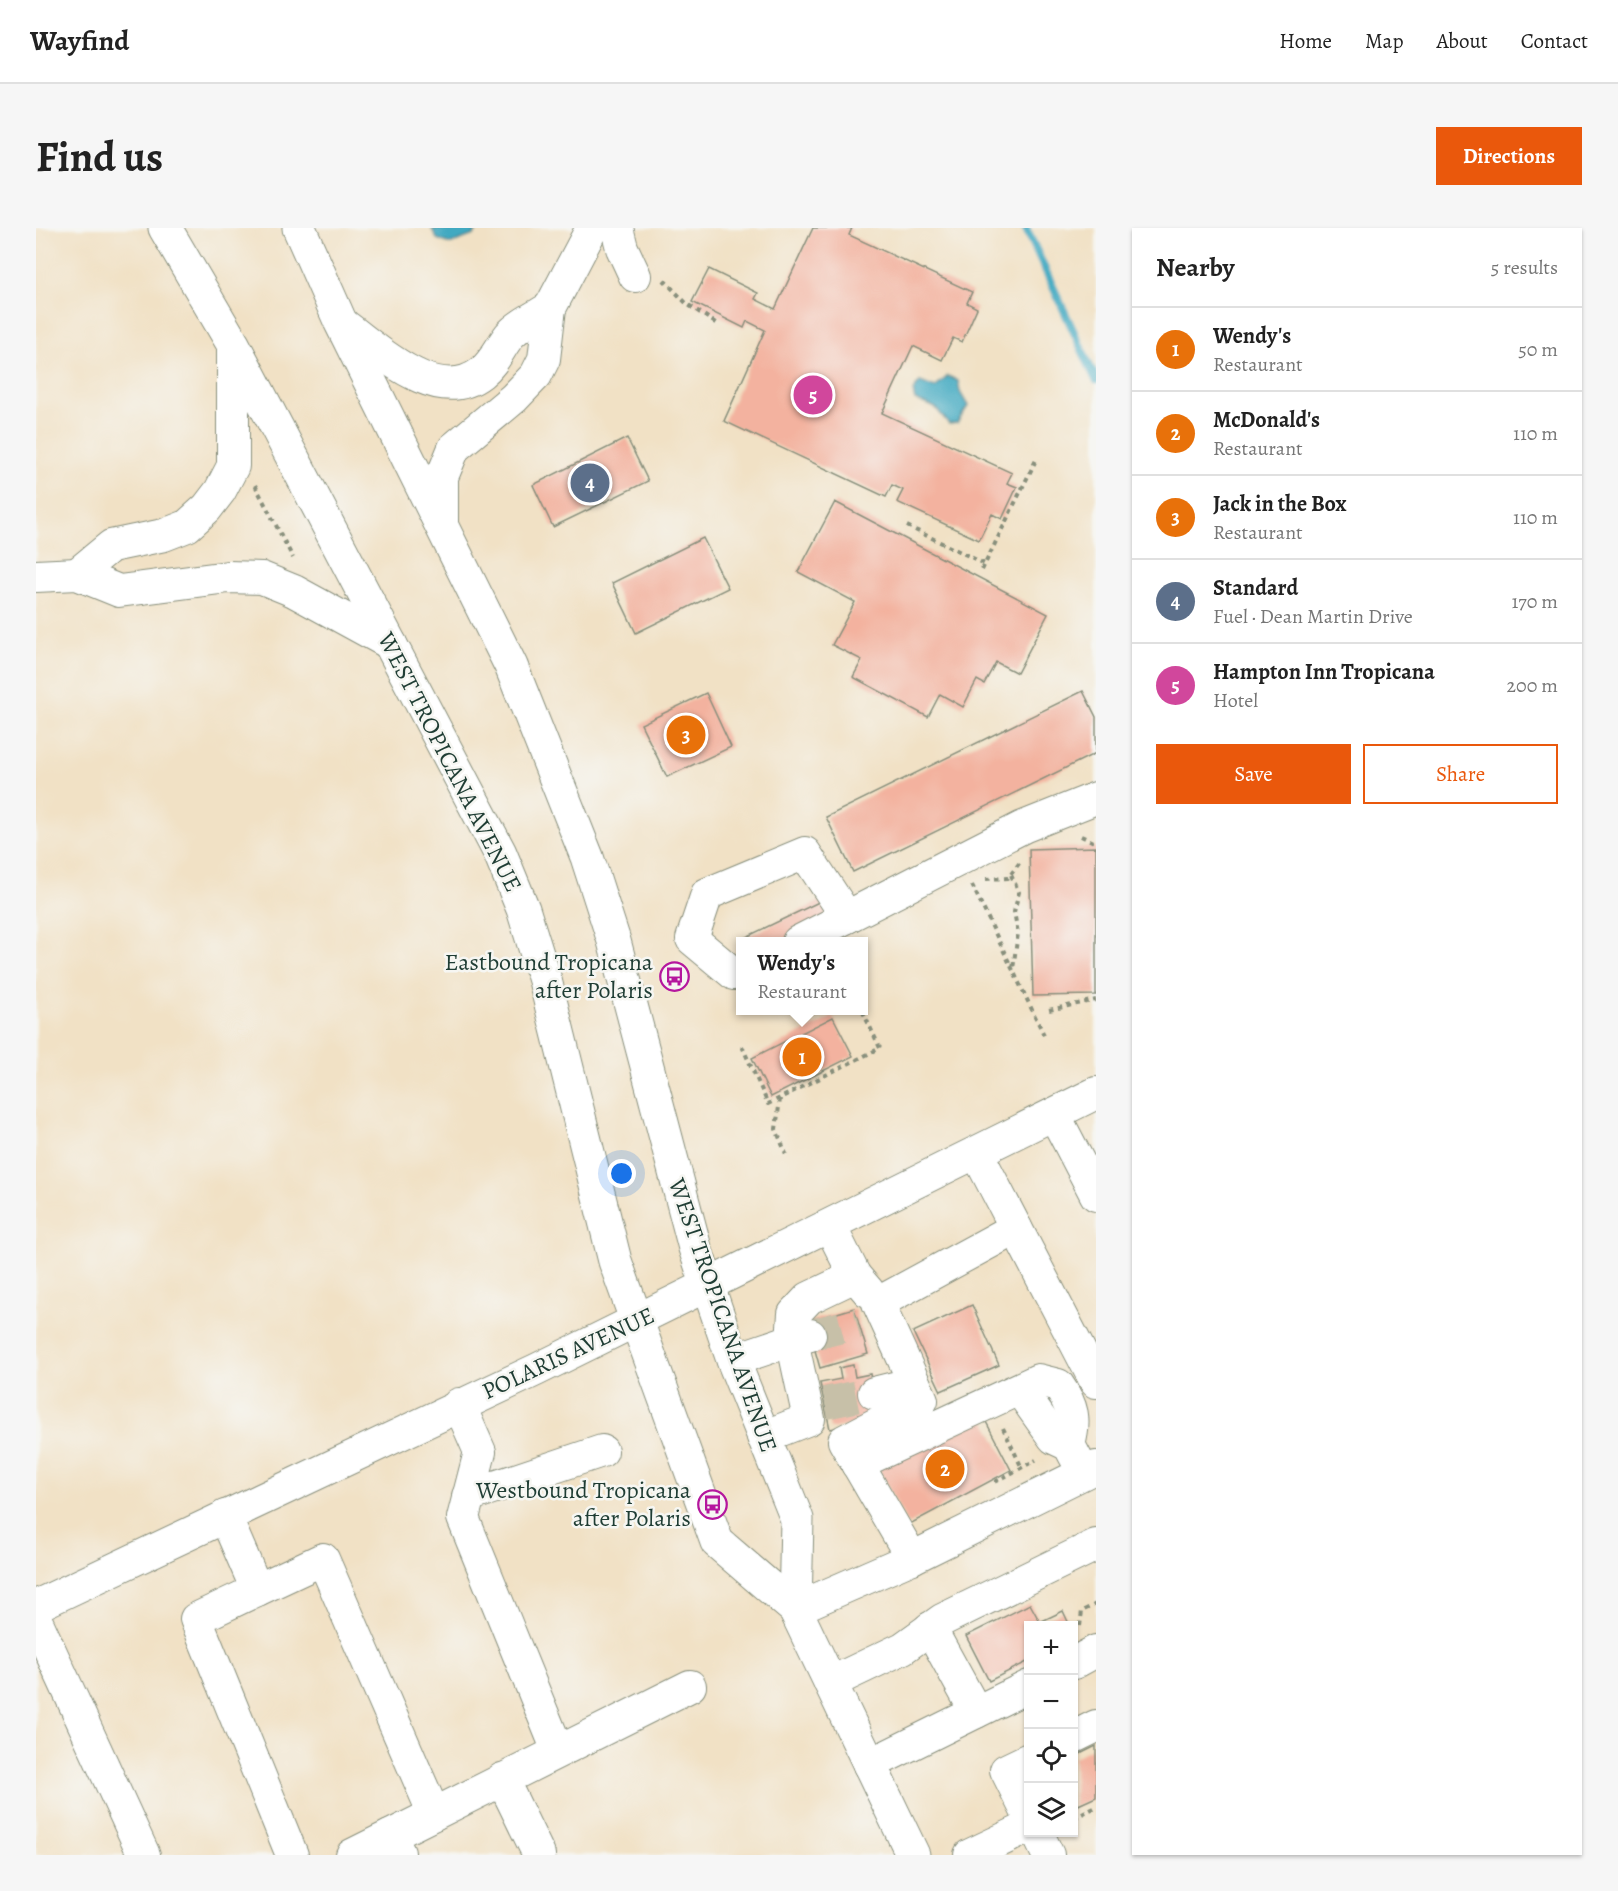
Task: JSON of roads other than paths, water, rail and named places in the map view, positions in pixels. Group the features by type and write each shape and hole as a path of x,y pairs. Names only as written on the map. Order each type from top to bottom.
{"main road":[{"name":"WEST TROPICANA AVENUE","path":"165,228 233,344 475,801 500,853 523,909 547,990 615,1261 717,1542 795,1608 913,1855"},
{"name":"WEST TROPICANA AVENUE","path":"298,228 342,323 511,666 587,857 614,941 683,1208 733,1360 797,1519 795,1608"}],"street":[{"path":"442,525 442,477 454,448 514,398 536,375 544,359 550,308 592,228"},
{"path":"617,228 622,248 648,277"},
{"path":"342,323 420,378 437,384 456,384 480,374 493,361 510,335 550,308"},
{"path":"77,574 111,546 164,535 187,526 207,508 220,491 233,466 233,344"},
{"path":"36,576 77,574 119,591 228,577 262,578 294,591 392,644"},
{"path":"808,937 1023,827 1096,798"},
{"path":"736,973 734,974 692,939 707,894 805,853 847,917"},
{"name":"POLARIS AVENUE","path":"36,1606 636,1321 1096,1093"},
{"path":"1054,1114 1096,1195"},
{"path":"977,1153 1096,1382"},
{"path":"830,1226 874,1314 922,1400 850,1453"},
{"path":"874,1314 1016,1228"},
{"path":"855,1276 809,1298 794,1314 801,1337 813,1409 850,1453 912,1558"},
{"path":"733,1360 801,1337"},
{"path":"874,1393 914,1383"},
{"path":"795,1608 912,1558 1090,1470 1070,1445 1054,1438 1020,1390 850,1453"},
{"path":"459,1404 480,1452 463,1518 558,1751"},
{"path":"763,1437 813,1409"},
{"path":"468,1496 602,1451"},
{"path":"225,1516 257,1590"},
{"path":"830,1683 903,1648 930,1628 1096,1545"},
{"path":"292,1855 196,1620 323,1559 434,1814"},
{"path":"36,1620 144,1855"},
{"path":"930,1628 976,1712"},
{"path":"1078,1656 1088,1640"},
{"path":"352,1855 395,1846 434,1814 690,1686"},
{"path":"869,1765 1024,1688"},
{"path":"1078,1735 1096,1726"},
{"path":"1024,1761 1006,1770 1024,1806"},
{"path":"502,1779 539,1855"},
{"path":"970,1855 1024,1829"},
{"path":"1039,1837 1048,1855"}],"water":[{"path":"478,228 474,235 450,244 437,239 432,229"},
{"path":"948,376 958,381 960,392 968,406 957,423 949,424 936,408 915,400 913,391 920,382 935,388"}],"waterway":[{"path":"1026,228 1096,380"}],"tunnel":[{"path":"810,1335 858,1323"},
{"path":"825,1403 874,1393"}],"place":[{"name":"Hampton Inn Tropicana","path":"813,395"},
{"name":"Standard","path":"590,483"},
{"name":"Jack in the Box","path":"686,735"},
{"name":"Eastbound Tropicana after Polaris","path":"674,976"},
{"name":"Wendy's","path":"802,1057"},
{"name":"McDonald's","path":"945,1469"},
{"name":"Westbound Tropicana after Polaris","path":"712,1504"}]}
